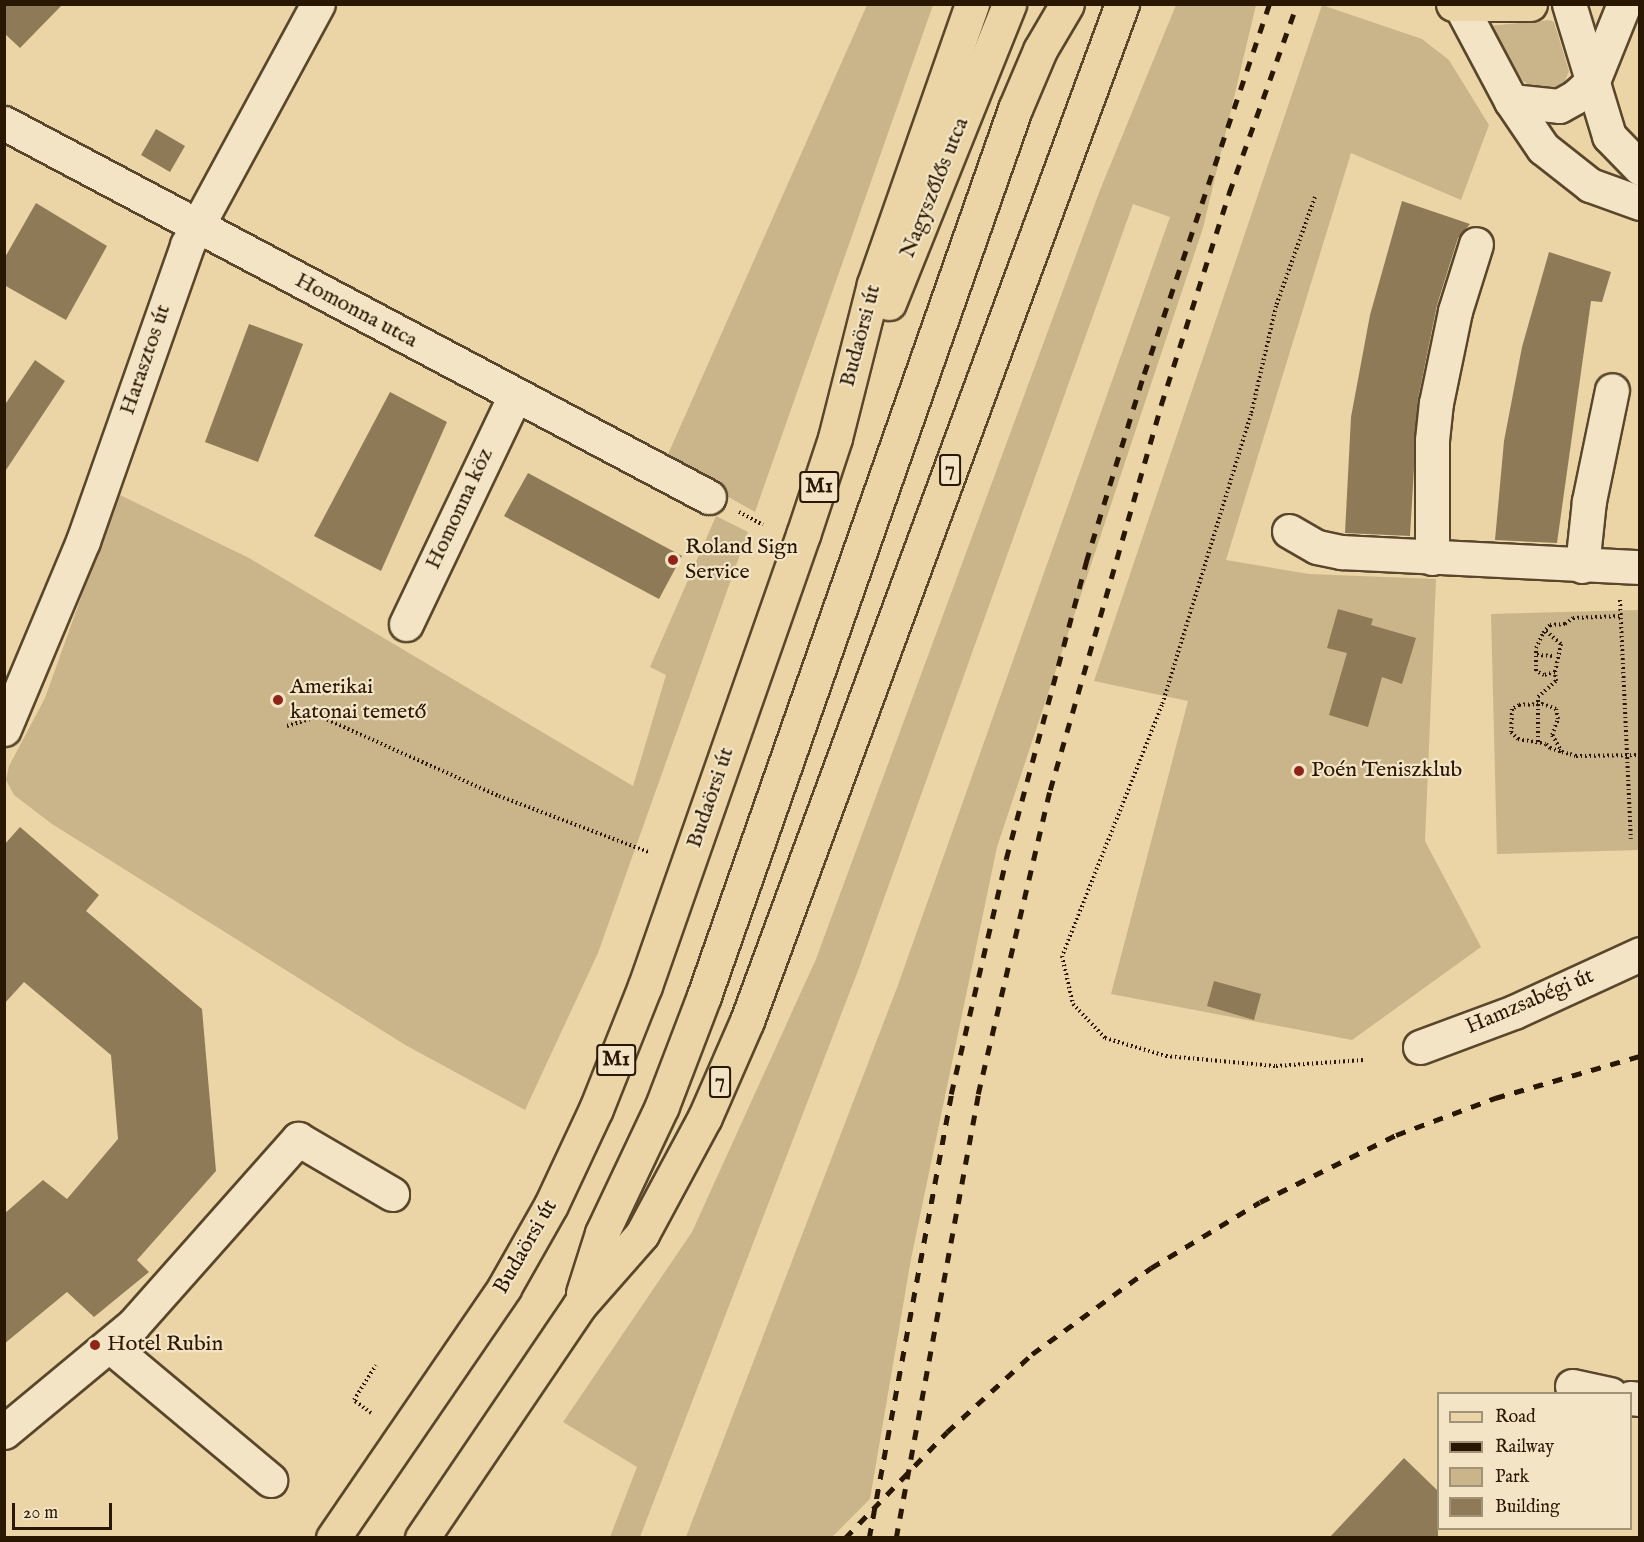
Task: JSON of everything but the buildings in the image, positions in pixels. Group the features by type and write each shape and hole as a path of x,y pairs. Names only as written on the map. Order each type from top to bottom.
{"main road":[{"name":"Budaörsi út","path":"333,1538 504,1288 551,1206 596,1109 645,986 835,438 874,284 972,4"},
{"name":"Nagyszőlős utca","path":"835,438 1009,4"},
{"path":"422,1538 579,1306 602,1233 662,1106 704,996 1015,109 1040,50 1067,4"},
{"name":"7","path":"579,1306 642,1234 705,1117 747,1021 1122,4"},
{"path":"1452,4 1530,4"}],"street":[{"name":"Harasztos út","path":"4,729 83,541 186,245 198,227 318,4"},
{"path":"1569,4 1610,136 1640,168"},
{"path":"1511,100 1559,106 1593,81 1624,4"},
{"path":"1460,5 1511,100 1543,148 1559,164 1590,185 1640,203"},
{"name":"Homonna utca","path":"4,123 709,496"},
{"path":"1432,558 1432,440 1436,403 1455,311 1476,244"},
{"path":"1582,566 1589,501 1612,390"},
{"name":"Homonna köz","path":"406,624 515,395"},
{"path":"1289,531 1317,547 1341,552 1629,567"},
{"name":"Hamzsabégi út","path":"1420,1047 1514,1011 1640,954"},
{"path":"4,1432 110,1346 298,1139 392,1194"},
{"path":"110,1346 270,1480"},
{"path":"1572,1386 1600,1392"}],"path":[{"path":"1315,197 1276,306 1251,414 1162,705 1062,956 1073,1004 1105,1038 1177,1057 1276,1066 1364,1060"},
{"path":"1629,567 1621,616 1631,839"},
{"path":"1555,672 1537,673 1537,655 1546,631 1552,623 1565,624 1573,618 1621,616"},
{"path":"1538,742 1537,704 1541,693 1556,681 1556,657 1561,644 1546,631"},
{"path":"1537,655 1556,657"},
{"path":"1562,752 1552,735 1558,719 1556,709 1537,704 1514,707 1510,729 1518,740 1538,742 1562,752 1576,756 1640,755"},
{"path":"286,726 319,716 499,796 649,852"},
{"path":"371,1413 354,1400 376,1365"}],"green space":[{"path":"867,5 933,5 755,512 665,461"},
{"path":"1176,5 1256,5 1203,228 997,847 911,1259 870,1499 832,1537 686,1537 898,985 1170,217 1133,204 859,968 640,1537 610,1537 637,1467 563,1422 692,1232 816,959 1100,190"},
{"name":"Poén Teniszklub","path":"1322,5 1422,39 1449,60 1489,125 1461,200 1351,153 1226,560 1309,574 1436,579 1425,841 1481,947 1352,1040 1111,994 1188,701 1094,681"},
{"path":"1550,20 1554,22 1569,71 1565,81 1555,88 1533,88 1523,81 1489,26"},
{"path":"118,494 249,558 633,786 666,675 650,667 716,516 748,532 598,953 525,1110 407,1046 52,824 14,795 6,780 9,766 45,698"},
{"path":"1639,610 1639,850 1497,854 1491,614"}],"railway":[{"path":"869,1538 951,1094 1006,859 1086,562 1144,374 1269,4"},
{"path":"896,1538 978,1094 1050,790 1161,405 1229,193 1297,4"},
{"path":"845,1538 947,1432 1032,1354 1151,1268 1260,1202 1396,1135 1495,1098 1640,1056"}],"place":[{"name":"Roland Sign Service","path":"673,560"},
{"name":"Amerikai katonai temető","path":"278,700"},
{"name":"Poén Teniszklub","path":"1299,771"},
{"name":"Hotel Rubin","path":"95,1345"}]}
